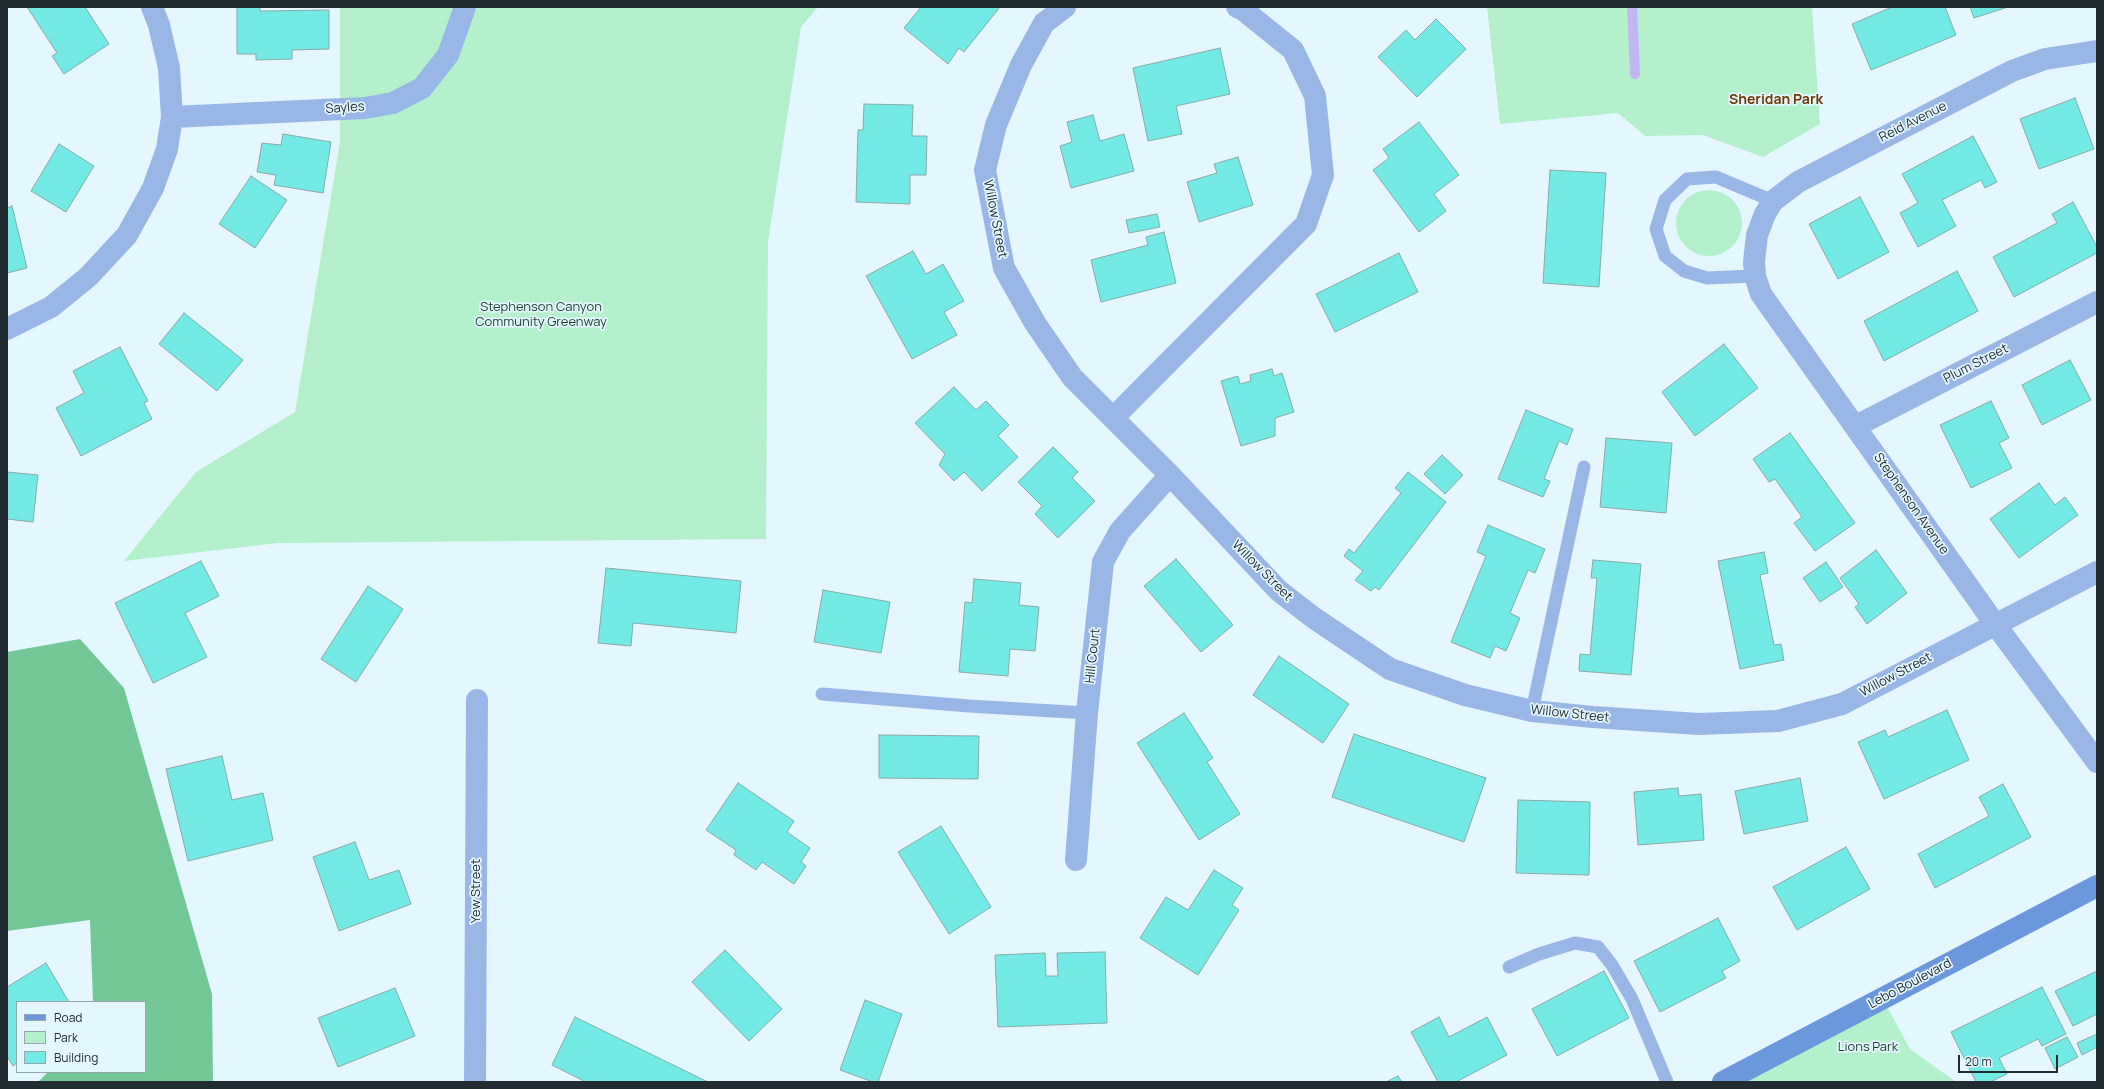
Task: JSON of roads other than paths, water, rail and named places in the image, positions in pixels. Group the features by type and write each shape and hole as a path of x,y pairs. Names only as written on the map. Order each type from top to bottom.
{"main road":[{"name":"Lebo Boulevard","path":"1725,1082 2097,886"}],"street":[{"path":"7,329 51,307 88,277 127,235 153,188 167,149 172,117 169,68 159,25 152,7"},
{"name":"Sayles","path":"172,117 365,108 393,103 422,88 448,55 465,7"},
{"name":"Willow Street","path":"1066,7 1044,23 1021,65 996,125 985,170 1004,268 1035,323 1072,377 1114,417 1279,591 1314,618 1390,669 1465,695 1532,711 1593,718 1699,724 1778,721 1842,704 2097,572"},
{"path":"1114,417 1306,224 1323,175 1316,96 1293,50 1242,9 1237,7"},
{"name":"Reid Avenue","path":"1757,235 1765,214 1773,201 1798,182 2012,71 2045,59 2097,51"},
{"name":"Stephenson Avenue","path":"1757,235 1754,262 1755,276 1760,294 1856,426 1995,624 2097,762"},
{"name":"Plum Street","path":"1856,426 2097,302"},
{"name":"Hill Court","path":"1076,860 1087,713 1103,562 1120,531 1170,475"},
{"name":"Yew Street","path":"475,1082 477,700"}],"lane":[{"path":"1755,276 1708,278 1684,271 1665,256 1656,229 1665,200 1687,179 1716,177 1773,201"},
{"path":"1532,711 1584,467"},
{"path":"822,694 969,706 1087,713"},
{"path":"1509,967 1539,954 1575,943 1598,947 1612,965 1632,999 1667,1082"}],"waterway":[{"path":"1632,7 1635,74"}],"district":[{"name":"Sheridan Park","path":"1776,100"}],"park label":[{"name":"Stephenson Canyon Community Greenway","path":"541,314"},
{"name":"Lions Park","path":"1868,1047"}]}
